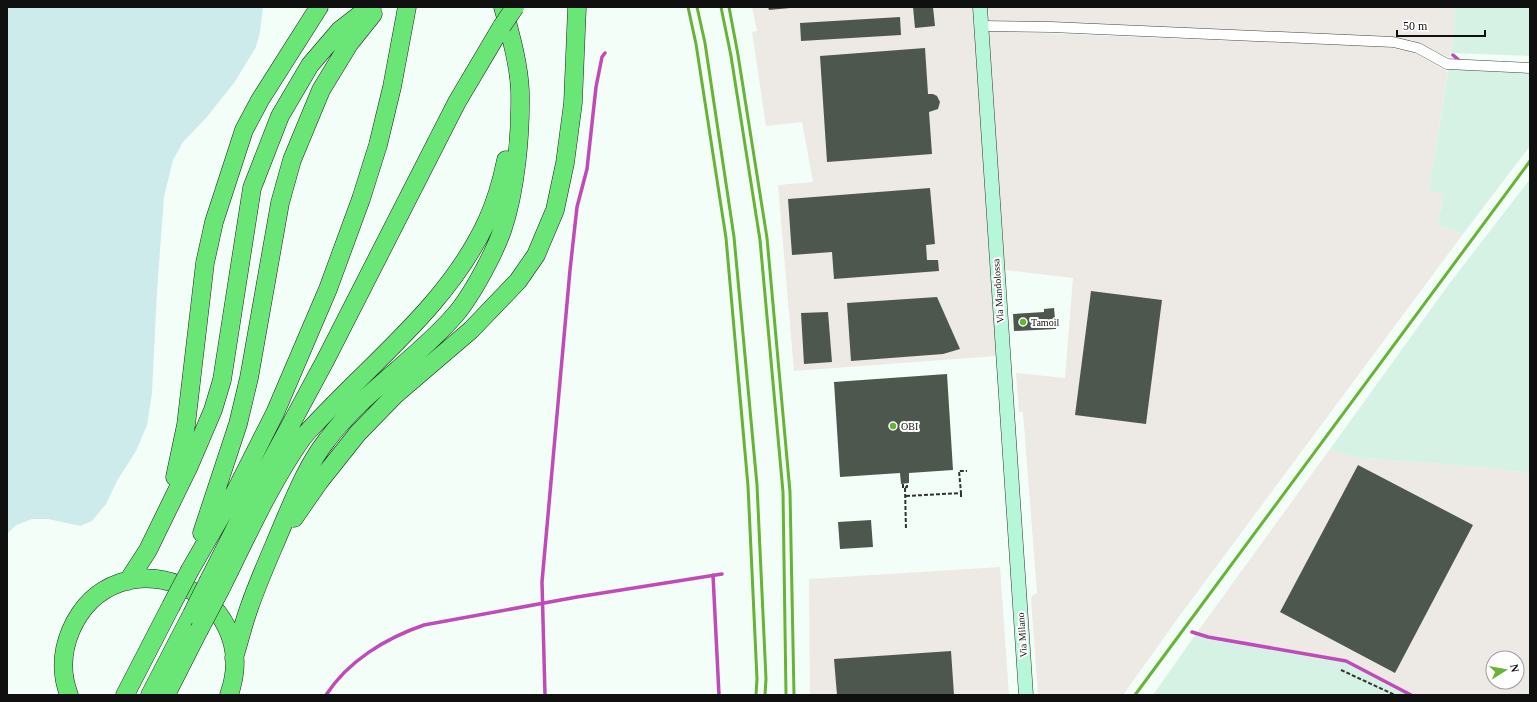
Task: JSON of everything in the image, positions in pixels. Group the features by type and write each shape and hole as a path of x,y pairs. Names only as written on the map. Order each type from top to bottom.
{"highway":[{"path":"168,507 186,425 205,263 214,222 244,130 260,100 319,7"},
{"path":"128,581 148,550 189,466 213,410 222,380 252,188 280,116 310,65 340,30 362,12 372,7"},
{"path":"190,570 238,424 253,355 280,203 292,160 308,118 331,72 349,44 379,7"},
{"path":"125,695 190,570 235,492 275,413 328,289 361,199 378,145 392,87 407,7"},
{"path":"234,658 248,610 298,489 316,456 327,440 364,400 438,333 456,314 470,295 494,251 511,200 518,147 520,90 513,49 503,7"},
{"path":"215,584 242,515 326,359 457,102 515,7"},
{"path":"274,546 319,482 358,433 395,395 471,330 518,281 536,255 555,210 565,163 573,103 577,7"},
{"path":"166,695 196,622 215,584 292,452 303,437 423,314 466,258 487,221 497,196 509,147 513,115 513,49"},
{"path":"69,695 65,684 63,662 67,640 76,619 90,602 107,589 128,581 149,578 170,581 190,589 208,602 221,618 230,638 234,658 234,672 229,695"},
{"path":"150,695 196,622"}],"main road":[{"name":"Via Mandolossa","path":"980,7 1018,576"},
{"name":"Via Milano","path":"1018,576 1026,695"}],"street":[{"path":"981,26 1050,27 1393,42 1418,48 1447,64 1530,68"}],"path":[{"path":"961,499 959,471 967,471"},
{"path":"905,488 908,487 907,483"},
{"path":"903,484 906,496 906,530"},
{"path":"906,496 961,493"},
{"path":"1341,670 1395,695"}],"shaded area":[{"path":"7,7 263,7 260,32 256,47 234,83 206,118 183,142 173,160 164,197 157,291 152,393 147,425 136,451 117,481 106,504 92,521 80,526 48,519 32,519 16,525 7,534"},
{"path":"752,7 973,7 996,356 794,371 778,185 813,182 802,122 766,126 752,32 757,31"},
{"path":"988,7 1455,7 1454,33 1450,58 1412,40 989,21"},
{"path":"989,31 1386,47 1413,52 1448,72 1429,190 1443,193 1438,225 1463,234 1178,618 1123,695 1038,695 1031,599 1032,596 1037,593 1023,412 1019,412 1016,373 1065,378 1073,278 1005,270"},
{"path":"1330,449 1352,457 1492,468 1530,473 1530,695 1414,695 1346,660 1207,635 1198,631"},
{"path":"1000,567 1009,695 810,695 809,579"}],"green space":[{"path":"1455,7 1530,7 1530,56 1451,53 1454,33"},
{"path":"1449,67 1530,71 1530,146 1463,234 1438,225 1443,194 1429,190"},
{"path":"1530,179 1530,473 1492,468 1352,457 1330,449 1449,284"},
{"path":"1198,631 1207,635 1346,660 1414,695 1153,695"}],"building":[{"path":"768,7 790,7 790,8 769,10"},
{"path":"913,7 933,7 935,26 915,28"},
{"path":"900,17 901,35 801,41 800,23"},
{"path":"925,48 928,94 937,96 940,102 938,109 929,112 932,154 827,162 820,56"},
{"path":"930,188 935,244 926,245 927,260 938,260 939,271 834,279 832,252 792,255 788,199"},
{"path":"1091,291 1162,300 1146,424 1075,415"},
{"path":"937,297 960,349 943,354 851,361 847,303"},
{"path":"1054,308 1056,329 1014,331 1013,314 1044,312 1044,309"},
{"path":"828,312 832,362 804,364 801,313"},
{"name":"OBI","path":"947,374 953,470 909,473 909,483 901,484 900,473 840,477 834,382"},
{"path":"1358,465 1473,525 1395,673 1280,612"},
{"path":"871,520 873,547 840,549 838,522"},
{"path":"951,651 954,695 837,695 834,659"}],"waterway":[{"path":"545,695 542,582 570,270 577,207 587,169 596,87 602,57 605,53"},
{"path":"1453,55 1462,61"},
{"path":"326,695 345,672 369,652 410,630 424,625 577,597 722,574"},
{"path":"713,575 719,695"},
{"path":"1192,632 1208,637 1346,661 1411,695"}],"railway":[{"path":"688,7 696,44 726,238 748,486 757,679 756,695"},
{"path":"697,7 705,43 734,237 757,485 766,679 765,695"},
{"path":"721,7 731,56 760,240 783,492 786,695"},
{"path":"729,7 767,238 790,492 794,695"},
{"path":"1135,695 1530,161"}],"place":[{"name":"Tamoil","path":"1023,322"},
{"name":"OBI","path":"893,426"}]}
